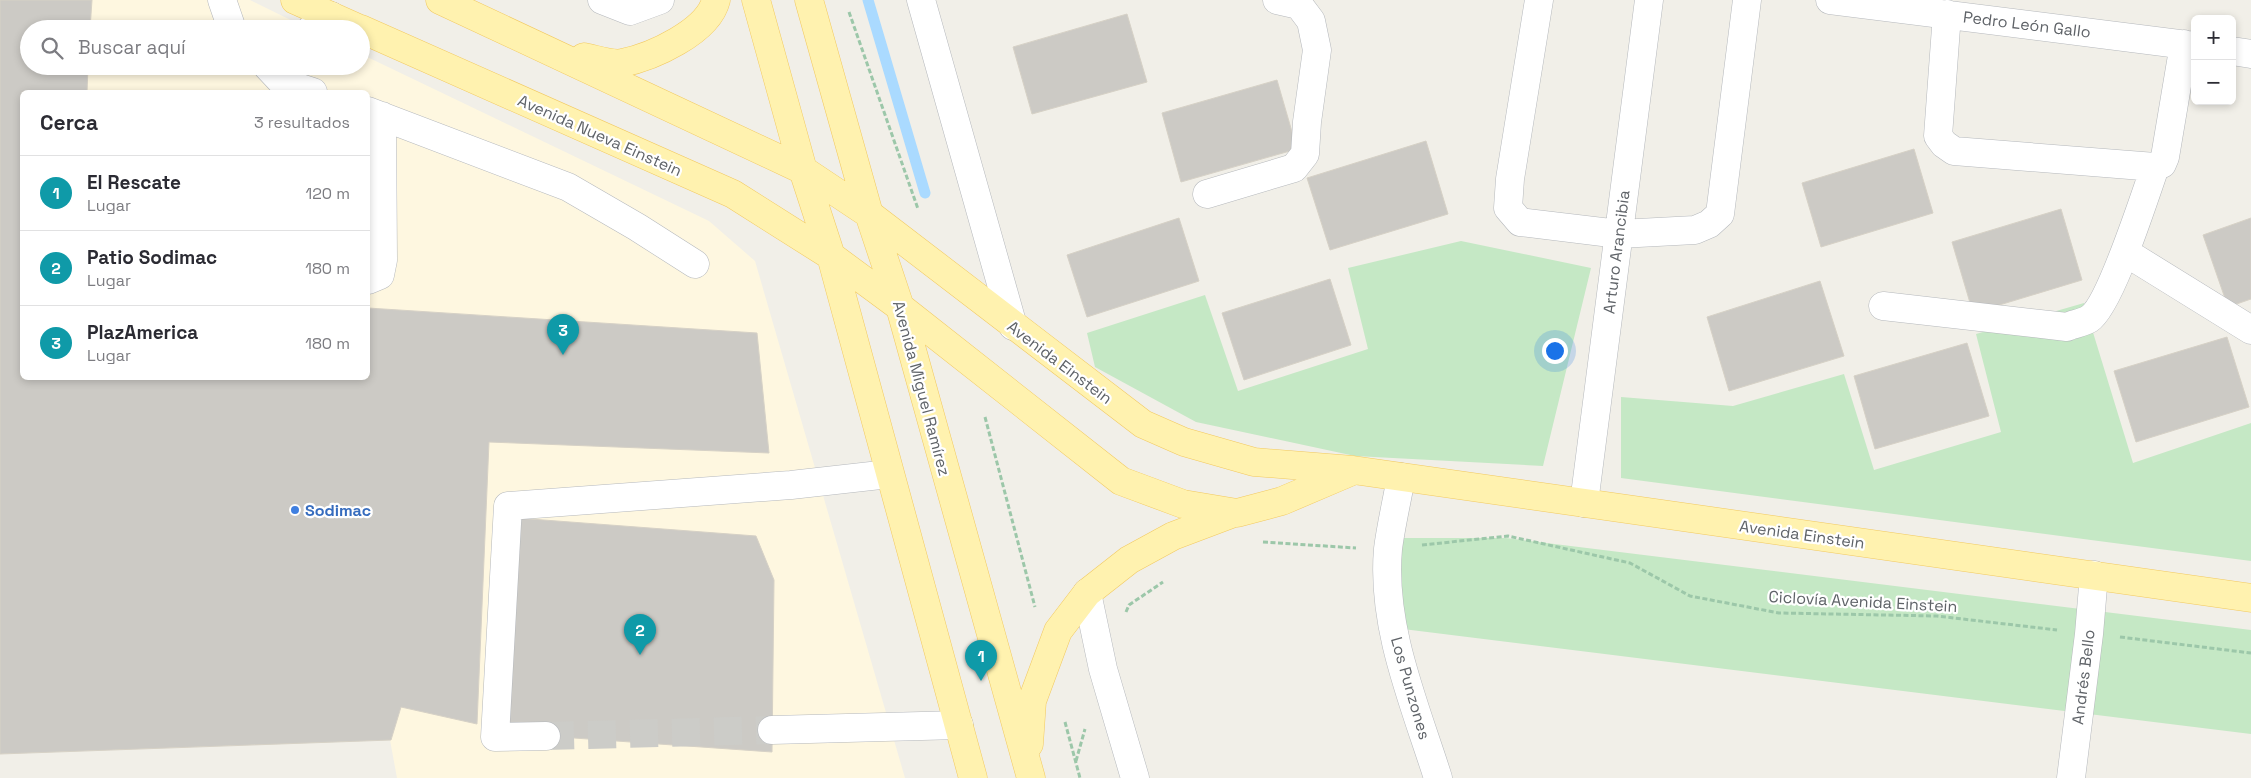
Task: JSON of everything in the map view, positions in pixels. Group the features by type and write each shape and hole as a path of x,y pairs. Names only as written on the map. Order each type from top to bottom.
{"main road":[{"name":"Avenida Nueva Einstein","path":"295,0 319,20"},
{"path":"440,0 472,7 548,50 803,170"},
{"path":"548,50 621,63 645,56 688,35 714,7 716,0"},
{"path":"756,0 803,170 831,256 973,778"},
{"name":"Avenida Miguel Ramírez","path":"809,0 869,214 900,307 1029,772"},
{"name":"Avenida Nueva Einstein","path":"370,33 733,194 831,256"},
{"name":"Avenida Einstein","path":"803,170 869,214 1142,424 1184,442 1254,462 1353,470 2251,598"},
{"path":"831,256 900,307 1121,482 1183,504 1237,513"},
{"path":"1029,772 1032,701 1058,631 1087,593 1129,560 1164,541 1237,513 1282,501 1353,470"}],"street":[{"path":"222,0 229,20"},
{"path":"602,0 630,11 660,0"},
{"path":"921,0 1013,326"},
{"path":"1207,194 1294,168 1304,154 1317,50 1311,21 1299,5 1277,0"},
{"path":"1539,0 1510,179 1508,208 1520,222 1619,234 1695,230 1709,224 1720,214 1747,0"},
{"name":"Arturo Arancibia","path":"1584,503 1648,0"},
{"name":"Pedro León Gallo","path":"1830,0 2189,45"},
{"path":"1947,14 1938,136 1944,144 1954,151 2155,167 2162,164 2166,157 2189,45"},
{"path":"2236,52 2251,54"},
{"path":"280,77 309,90"},
{"path":"375,270 375,113 568,187 637,227 695,264"},
{"path":"1883,306 2067,327 2090,318 2102,302 2125,252 2155,167"},
{"path":"2125,252 2251,330"},
{"path":"546,736 495,737 508,506 791,485 889,474"},
{"name":"Los Punzones","path":"1401,477 1388,549 1389,598 1398,651 1438,778"},
{"name":"Andrés Bello","path":"2071,778 2089,634 2094,575"},
{"path":"1087,593 1102,668 1135,778"},
{"path":"772,730 959,726"}],"path":[{"name":"Ciclovía Avenida Einstein","path":"1255,542 1388,549 1508,536 1630,563 1690,596 1779,612 1937,616 2251,653"},
{"path":"1126,614 1129,605 1167,579"},
{"path":"1076,761 1087,724"}],"shaded area":[{"path":"0,0 250,0 291,20 20,20 20,75 370,75 370,58 709,221 755,261 905,778 397,778 390,740 0,754"}],"green space":[{"path":"1461,241 1591,268 1543,466 1355,456 1196,422 1095,367 1087,333 1205,295 1238,391 1368,349 1348,268"},
{"path":"2084,303 2133,463 2251,423 2251,561 1621,478 1621,397 1733,406 1844,374 1874,470 2001,432 1976,334"},
{"path":"1396,538 1506,538 2251,630 2251,734 1403,629"}],"building":[{"path":"0,0 92,0 91,20 20,20 20,75 88,75 87,90 20,90 20,380 370,380 370,308 757,333 769,453 489,442 477,724 401,707 391,740 0,754"},
{"path":"1127,14 1147,82 1032,114 1013,47"},
{"path":"1277,80 1297,149 1181,182 1162,113"},
{"path":"1426,141 1448,214 1330,250 1307,178"},
{"path":"1914,149 1933,213 1821,247 1802,183"},
{"path":"2061,209 2082,280 1973,313 1952,242"},
{"path":"1179,218 1199,281 1087,317 1067,255"},
{"path":"2251,218 2251,299 2228,307 2203,235"},
{"path":"1330,279 1351,345 1244,380 1222,313"},
{"path":"1820,281 1844,356 1729,391 1707,317"},
{"path":"2227,337 2249,407 2136,442 2114,371"},
{"path":"1967,343 1989,416 1875,449 1854,376"},
{"path":"517,518 756,536 774,580 772,752 503,733"}],"waterway":[{"path":"868,0 925,193"}],"tunnel":[{"path":"546,736 772,730"}],"place":[{"name":"PlazAmerica","path":"563,355"},
{"name":"Sodimac","path":"295,510"},
{"name":"Patio Sodimac","path":"640,655"},
{"name":"El Rescate","path":"981,681"}]}
